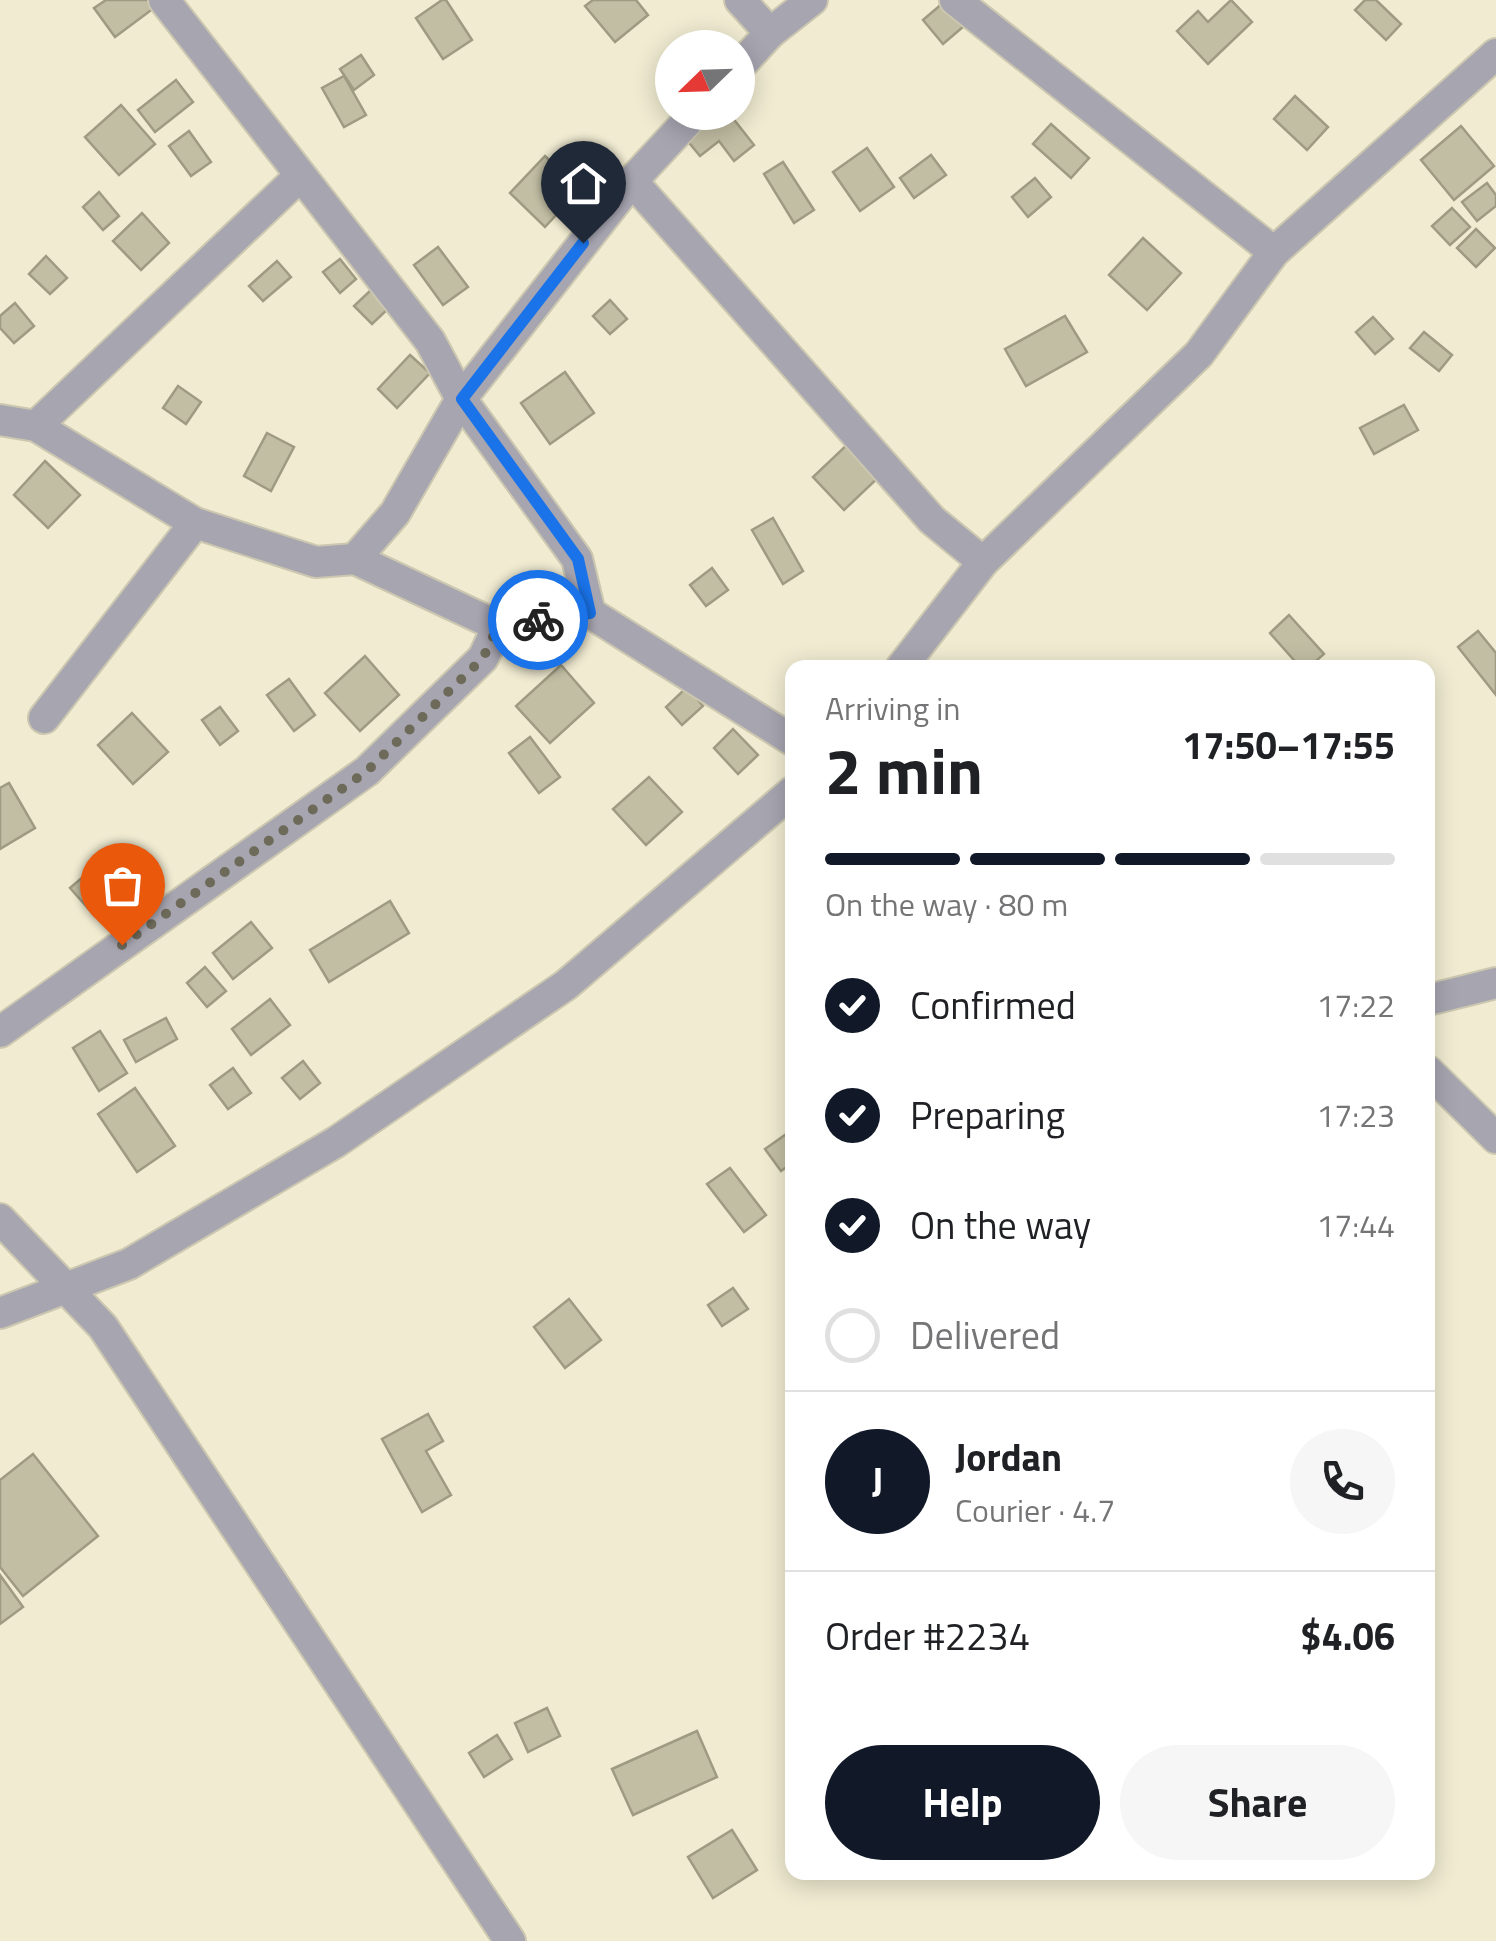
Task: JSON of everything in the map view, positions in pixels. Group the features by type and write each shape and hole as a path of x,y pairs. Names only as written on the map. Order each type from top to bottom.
{"street":[{"path":"164,0 430,341 462,399 578,559 590,613"},
{"path":"740,0 770,33"},
{"path":"755,49 812,0"},
{"path":"955,0 1274,252"},
{"path":"907,660 983,562 1198,354 1274,252 1496,54"},
{"path":"356,559 395,513 462,399 632,181 679,130"},
{"path":"36,426 300,176"},
{"path":"632,181 932,520 983,562"},
{"path":"0,420 36,426 195,523 316,562 356,559 498,626 590,613 785,736"},
{"path":"44,718 195,523"},
{"path":"0,1032 367,771 483,658 498,626"},
{"path":"0,1313 128,1264 336,1142 566,985 785,798"},
{"path":"1435,998 1496,983"},
{"path":"1435,1078 1496,1138"},
{"path":"0,1219 103,1327 510,1941"}],"building":[{"path":"106,0 149,0 154,8 115,37 94,8"},
{"path":"446,0 472,40 443,59 416,18"},
{"path":"593,0 636,0 648,15 615,42 585,6"},
{"path":"1231,0 1252,22 1208,64 1177,31 1198,11 1208,22"},
{"path":"1365,0 1376,0 1401,24 1386,40 1355,10"},
{"path":"944,2 964,26 943,44 923,20"},
{"path":"361,55 374,75 354,90 340,69"},
{"path":"344,76 366,115 344,127 322,88"},
{"path":"176,80 193,102 155,132 138,110"},
{"path":"1295,96 1328,127 1307,150 1274,119"},
{"path":"121,105 155,144 119,175 85,137"},
{"path":"1051,124 1089,158 1071,178 1033,144"},
{"path":"1461,126 1494,166 1454,200 1421,160"},
{"path":"697,130 742,130 754,145 734,161 719,141 700,156 686,139"},
{"path":"189,131 211,162 191,176 169,146"},
{"path":"867,148 894,187 860,211 833,172"},
{"path":"931,155 946,175 914,198 900,178"},
{"path":"545,156 580,189 545,227 510,193"},
{"path":"783,162 814,210 794,223 764,174"},
{"path":"1035,178 1051,197 1028,217 1012,197"},
{"path":"1487,183 1496,195 1496,206 1477,221 1462,202"},
{"path":"99,192 119,216 103,230 83,207"},
{"path":"1452,208 1470,227 1450,245 1432,226"},
{"path":"142,213 169,243 141,270 113,241"},
{"path":"1476,229 1495,248 1476,267 1457,248"},
{"path":"1143,238 1181,273 1147,310 1109,275"},
{"path":"438,247 468,287 443,305 414,265"},
{"path":"46,256 67,278 50,294 29,274"},
{"path":"340,259 356,279 340,293 323,272"},
{"path":"277,261 291,277 263,301 249,286"},
{"path":"373,288 390,307 372,324 354,306"},
{"path":"610,300 627,319 610,334 593,316"},
{"path":"15,303 34,326 14,343 0,328 0,316"},
{"path":"1065,316 1087,352 1026,386 1005,349"},
{"path":"1373,317 1393,339 1375,354 1356,332"},
{"path":"1424,332 1452,355 1439,371 1410,348"},
{"path":"410,355 430,373 397,408 378,389"},
{"path":"565,372 594,413 550,444 521,403"},
{"path":"178,386 201,402 186,424 163,408"},
{"path":"1404,405 1418,430 1374,454 1360,428"},
{"path":"267,433 294,447 271,491 244,476"},
{"path":"851,441 881,475 844,510 813,477"},
{"path":"45,461 80,495 48,528 14,495"},
{"path":"773,518 803,571 783,584 752,530"},
{"path":"712,568 728,590 706,606 690,585"},
{"path":"1289,615 1324,654 1317,660 1294,660 1270,633"},
{"path":"1478,631 1496,653 1496,695 1458,647"},
{"path":"365,656 399,695 360,731 325,693"},
{"path":"561,665 594,703 550,743 516,706"},
{"path":"289,679 315,715 294,731 267,695"},
{"path":"687,687 703,706 682,725 666,707"},
{"path":"220,707 238,731 220,745 202,720"},
{"path":"132,713 168,752 133,784 98,745"},
{"path":"733,729 758,755 738,774 714,748"},
{"path":"530,737 560,777 539,793 509,753"},
{"path":"649,777 682,812 646,845 613,809"},
{"path":"9,783 35,828 0,849 0,788"},
{"path":"96,866 120,892 94,915 70,888"},
{"path":"390,901 409,933 329,982 310,950"},
{"path":"251,922 272,948 233,979 213,953"},
{"path":"205,967 226,991 207,1007 187,983"},
{"path":"270,999 290,1025 251,1055 232,1029"},
{"path":"166,1018 177,1039 136,1062 124,1040"},
{"path":"100,1031 127,1073 99,1091 73,1048"},
{"path":"303,1061 320,1083 300,1099 282,1078"},
{"path":"233,1068 251,1093 228,1109 210,1085"},
{"path":"135,1088 175,1146 137,1172 98,1114"},
{"path":"785,1135 785,1168 781,1171 765,1149"},
{"path":"730,1168 766,1215 744,1232 707,1184"},
{"path":"733,1288 748,1309 722,1326 708,1305"},
{"path":"569,1299 601,1340 565,1368 534,1327"},
{"path":"428,1414 443,1441 426,1451 451,1495 422,1512 382,1439"},
{"path":"33,1454 98,1536 23,1596 0,1567 0,1480"},
{"path":"0,1575 23,1607 0,1624"},
{"path":"547,1708 560,1736 528,1752 515,1723"},
{"path":"697,1731 717,1777 633,1815 612,1769"},
{"path":"497,1735 512,1759 484,1777 469,1753"},
{"path":"732,1830 757,1870 713,1898 688,1857"}],"way so far":[{"path":"122,945 367,771 483,658 498,626 538,620"}],"route":[{"path":"538,620 590,613 578,559 462,399 583,243"}]}
